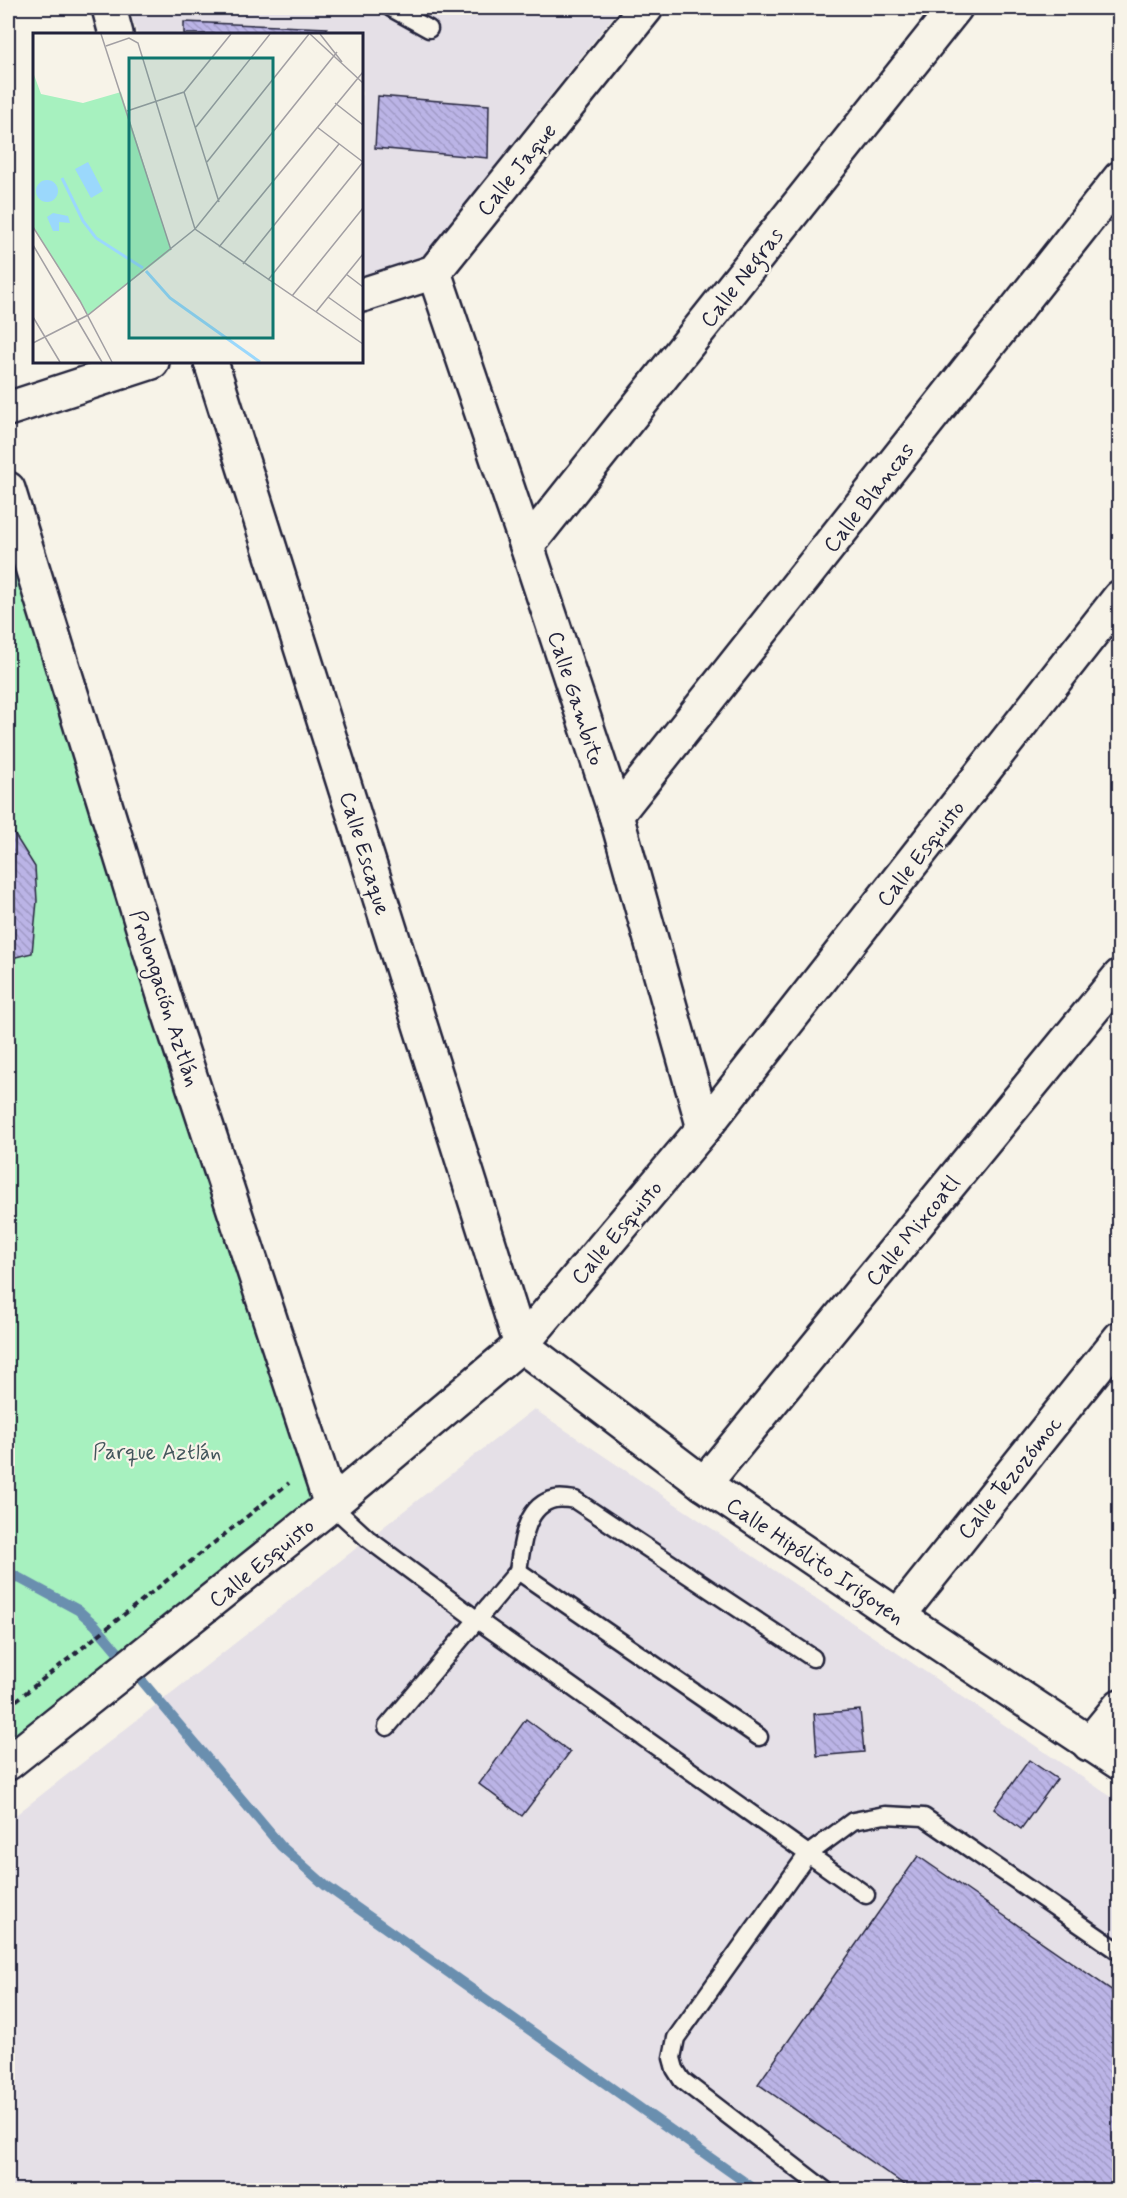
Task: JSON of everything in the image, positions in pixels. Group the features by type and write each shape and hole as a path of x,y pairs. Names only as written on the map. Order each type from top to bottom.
{"street":[{"path":"109,8 116,33"},
{"name":"Calle Jaque","path":"434,272 646,8"},
{"name":"Calle Negras","path":"527,546 955,8"},
{"name":"Calle Blancas","path":"615,815 1119,178"},
{"path":"363,295 434,272"},
{"name":"Calle Gambito","path":"434,272 615,815 704,1128"},
{"path":"8,409 149,363"},
{"name":"Calle Escaque","path":"211,363 521,1345"},
{"name":"Prolongación Aztlán","path":"8,489 170,1015 331,1505"},
{"name":"Calle Esquisto","path":"8,1763 331,1505 521,1345 704,1128 1119,597"},
{"name":"Calle Mixcoatl","path":"704,1484 1119,976"},
{"name":"Calle Tezozómoc","path":"898,1616 1119,1338"},
{"name":"Calle Hipólito Irigoyen","path":"521,1345 704,1484 1119,1763"},
{"path":"1089,1744 1119,1706"}],"lane":[{"path":"391,8 429,29"},
{"path":"387,1727 518,1571 526,1526 538,1508 554,1499 574,1500 813,1658"},
{"path":"331,1505 368,1539 476,1619 866,1895"},
{"path":"518,1571 759,1737"},
{"path":"824,2190 695,2091 675,2069 672,2058 676,2038 807,1855 853,1821 885,1815 924,1817 1119,1952"}],"path":[{"path":"8,1707 317,1461"}],"shaded area":[{"path":"129,8 620,8 423,256 363,276 363,33 137,33"},
{"path":"534,1409 1119,1802 1119,2190 8,2190 8,1821"}],"green space":[{"name":"Parque Aztlán","path":"8,488 331,1505 8,1762"}],"building":[{"path":"184,22 327,28 326,33 184,33"},
{"path":"378,96 489,105 488,158 375,148"},
{"path":"8,829 13,832 35,867 37,901 32,953 8,959"},
{"path":"860,1710 864,1752 817,1756 814,1714"},
{"path":"526,1719 570,1752 522,1816 479,1784"},
{"path":"1029,1760 1057,1779 1021,1829 994,1809"},
{"path":"918,1856 1120,1996 1120,2190 912,2190 758,2084"}],"waterway":[{"path":"8,1572 78,1610 95,1625 281,1846 326,1886 756,2190"}]}
